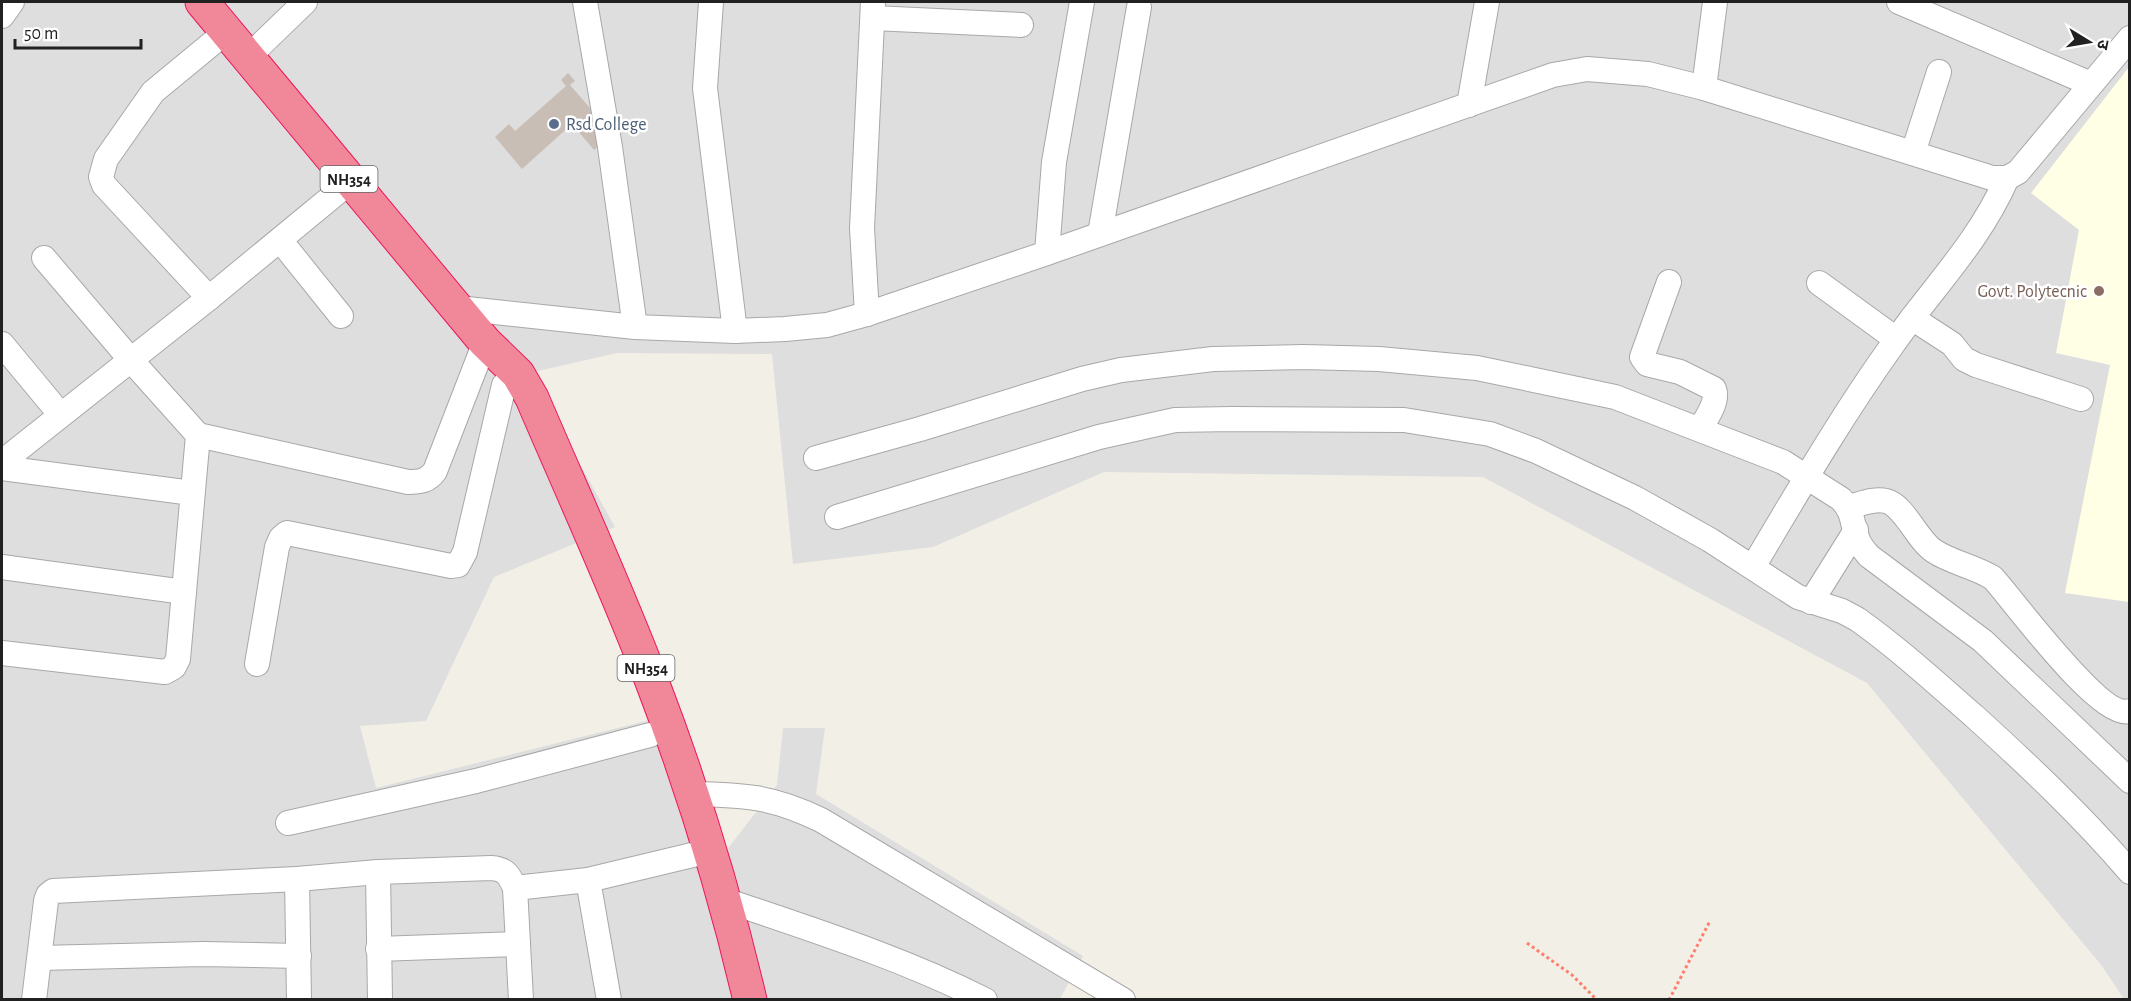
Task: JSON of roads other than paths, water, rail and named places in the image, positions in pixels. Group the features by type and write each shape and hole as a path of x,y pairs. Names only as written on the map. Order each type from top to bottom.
{"highway":[{"name":"NH354","path":"202,2 458,308 496,361 631,683 699,854 725,900 750,999"},
{"name":"NH354","path":"496,361 518,374 532,398 654,686 692,794 705,906 729,999"}],"street":[{"path":"2,16 12,2"},
{"path":"247,58 305,2"},
{"path":"585,2 610,147 635,327"},
{"path":"711,2 705,88 735,331"},
{"path":"1047,253 1051,183 1082,2"},
{"path":"1469,105 1487,2"},
{"path":"1704,88 1714,2"},
{"path":"1899,2 2091,84"},
{"path":"1100,234 1139,7"},
{"path":"867,314 862,228 873,10 1022,25"},
{"path":"209,298 104,185 101,177 106,159 153,92 227,31"},
{"path":"458,308 635,327 735,331 828,325 1047,253 1553,75 1587,69 1648,74 1704,88 1992,178 2007,178 2018,172 2130,38"},
{"path":"1913,153 1939,72"},
{"path":"1753,567 1896,339 1983,227 2007,178"},
{"path":"2,462 209,298 351,181"},
{"path":"280,240 341,316"},
{"path":"44,258 198,435 408,482 420,482 430,478 435,471 496,361"},
{"path":"1669,282 1642,357 1647,364 1680,372 1714,389 1716,395 1700,429"},
{"path":"1819,283 1896,339"},
{"path":"1912,318 1952,344 1965,358 1976,365 2081,399"},
{"path":"2,344 60,414"},
{"path":"816,458 920,429 1082,379 1121,370 1213,360 1304,357 1380,359 1477,368 1615,397 1783,462 1842,499 1854,518 1858,540 1869,556 1983,641 2130,781"},
{"path":"257,664 278,547 281,538 287,533 451,566 458,565 465,552 496,361"},
{"path":"837,517 1099,437 1174,420 1232,418 1404,420 1490,434 1528,448 1635,498 1753,567 1798,597 1842,611 1875,632 1940,687 2064,801 2130,873"},
{"path":"2,653 165,672 174,667 178,658 198,435"},
{"path":"2,468 192,492"},
{"path":"1849,507 1878,500 1894,504 1932,550 1946,558 1981,570 1993,578 2074,675 2115,709 2126,713 2130,711"},
{"path":"1811,602 1856,530"},
{"path":"2,567 184,592"},
{"path":"288,823 476,781 650,735"},
{"path":"692,794 759,797 795,807 821,820 1123,999"},
{"path":"515,888 588,880 699,854"},
{"path":"34,999 46,901 48,895 53,891 297,879 378,872 501,869 510,876 515,888 521,999"},
{"path":"378,872 380,999"},
{"path":"297,879 299,999"},
{"path":"588,880 609,999"},
{"path":"725,900 894,958 986,999"},
{"path":"378,949 518,944"},
{"path":"40,958 203,954 299,956"}],"place":[{"name":"Rsd College","path":"554,124"},
{"name":"Govt. Polytecnic","path":"2099,291"}]}
